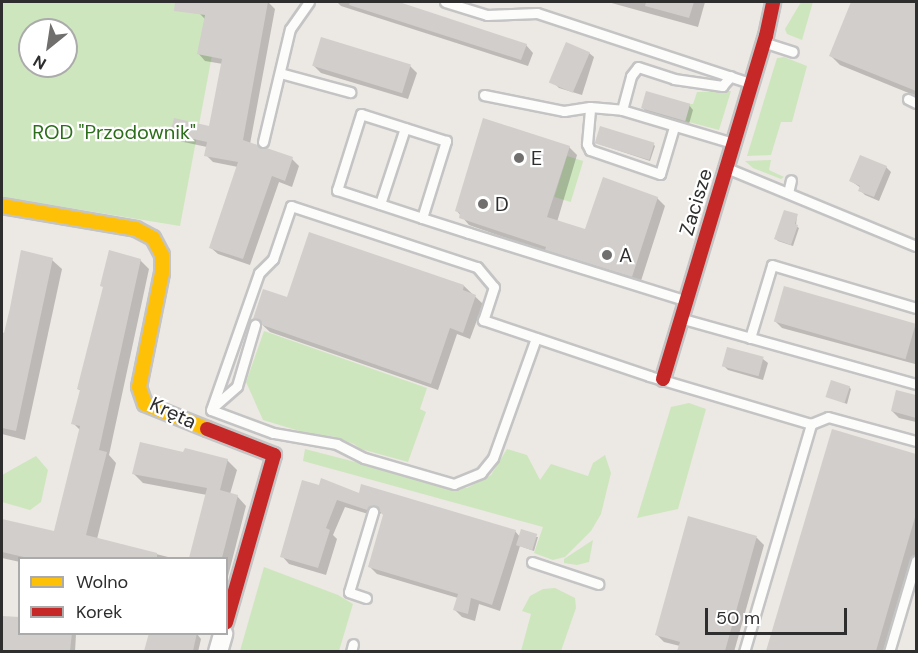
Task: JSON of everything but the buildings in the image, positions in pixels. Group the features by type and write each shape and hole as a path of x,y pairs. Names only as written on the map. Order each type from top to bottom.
{"street":[{"name":"Zacisze","path":"663,379 765,39 773,2"},
{"name":"Zacisze","path":"765,39 787,2"},
{"name":"Kręta","path":"2,206 136,229 153,238 162,255 162,273 139,387 145,404 274,455 228,615"},
{"path":"218,651 222,635"}],"lane":[{"path":"263,142 290,28 309,2"},
{"path":"445,2 487,15 537,13 752,83"},
{"path":"765,39 793,52"},
{"path":"622,110 631,76 638,67 675,79 722,86 730,76"},
{"path":"280,73 350,92"},
{"path":"484,95 564,111 590,107 622,110 733,144"},
{"path":"590,107 586,132 586,144 590,150 660,174 674,127"},
{"path":"422,218 446,141 361,114 338,190 422,218 686,301"},
{"path":"380,204 405,128"},
{"path":"726,168 916,246"},
{"path":"788,193 791,180"},
{"path":"211,410 259,273 273,259 291,206 477,267 494,287 483,320 663,379 811,424 828,417 916,441"},
{"path":"750,338 772,265 916,308"},
{"path":"681,318 916,384"},
{"path":"211,410 237,386 255,325"},
{"path":"211,410 273,433 337,444 364,458 454,484 481,473 493,458 536,338"},
{"path":"744,651 811,424"},
{"path":"366,598 349,592 374,512"},
{"path":"890,651 916,561"},
{"path":"532,562 598,584"}],"green space":[{"name":"ROD \"Przodownik\"","path":"2,2 222,2 180,226 2,197"},
{"path":"801,2 813,2 802,40 787,34 785,29"},
{"path":"784,57 807,66 792,122 781,122 771,155 747,156 777,58"},
{"path":"731,91 719,130 685,121 690,104 693,104 697,92"},
{"path":"567,156 583,161 571,202 554,197"},
{"path":"771,160 769,170 784,177 781,179 753,168 745,161"},
{"path":"264,331 427,388 420,409 426,412 408,462 361,449 335,437 306,433 263,420 246,382"},
{"path":"689,403 706,409 678,509 637,518 671,407"},
{"path":"305,449 456,488 467,488 491,475 507,449 527,455 540,480 551,464 588,476 593,463 605,455 611,473 601,514 591,531 565,557 553,560 534,553 543,527 303,461"},
{"path":"36,456 48,470 41,502 30,510 2,502 2,475"},
{"path":"593,540 589,562 577,565 564,563 564,559"},
{"path":"264,567 338,595 353,604 339,651 240,651"},
{"path":"555,588 575,598 576,608 561,651 521,651 531,614 522,611 530,596 543,589"}],"traffic: slow":[{"path":"2,206 136,229 153,238 162,255 162,273 139,387 145,404 207,429"}],"traffic: jam":[{"path":"663,379 766,36 773,2"},
{"path":"207,429 274,455 228,615"}],"place":[{"name":"E","path":"519,158"},
{"name":"D","path":"483,204"},
{"name":"A","path":"607,255"}]}
